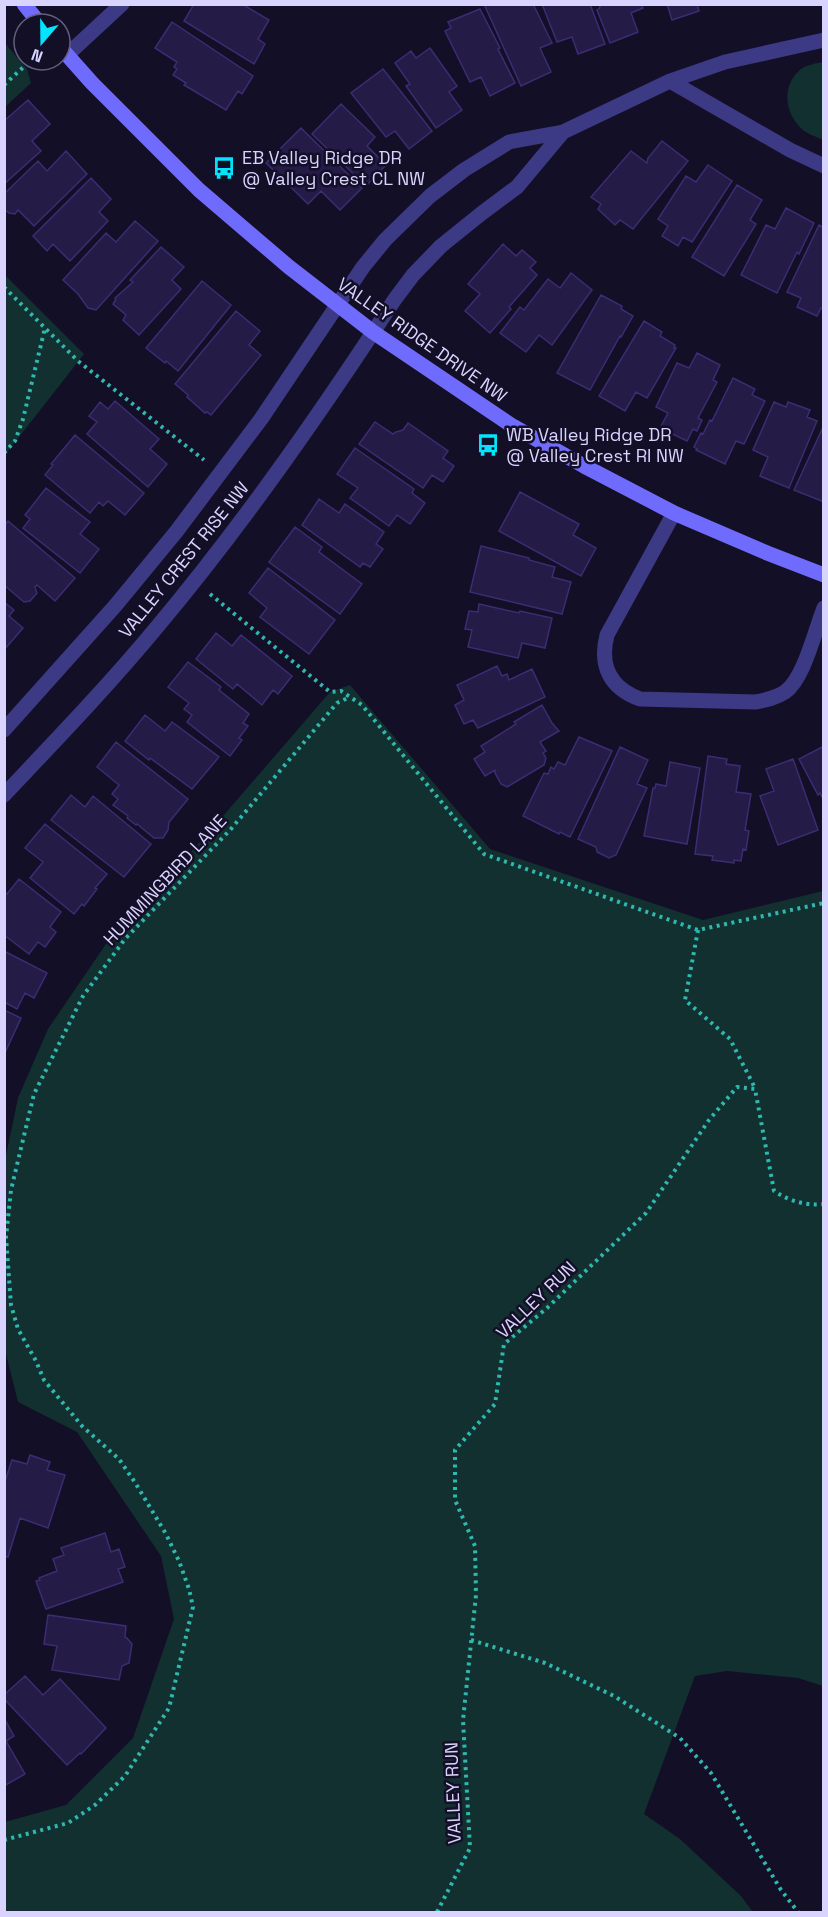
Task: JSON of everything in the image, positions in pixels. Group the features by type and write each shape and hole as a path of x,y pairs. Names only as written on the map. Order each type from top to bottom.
{"street":[{"path":"72,44 122,4"},
{"path":"563,132 670,81 724,62 824,40"},
{"name":"VALLEY RIDGE DRIVE NW","path":"72,61 145,138 199,190 289,267 373,332 511,425 674,513 824,575"},
{"path":"670,81 789,150 824,166"},
{"name":"VALLEY CREST RISE NW","path":"4,730 115,606 222,473 261,420 363,267 385,240 438,189 509,142 563,132"},
{"name":"VALLEY CREST RISE NW","path":"4,795 157,627 228,540 275,476 395,299 420,268 441,246 518,188 563,132"},
{"path":"674,513 607,635 604,646 607,669 620,688 630,695 640,699 754,702 771,699 785,692 797,680 824,608"}],"path":[{"path":"4,85 18,72"},
{"path":"4,287 78,361 222,473"},
{"path":"4,453 15,441 23,419 45,327"},
{"path":"193,581 330,692 341,692 362,705 484,854 698,930 824,903"},
{"name":"HUMMINGBIRD LANE","path":"4,1840 68,1823 95,1805 125,1776 169,1708 193,1607 179,1561 166,1534 136,1484 119,1459 82,1426 44,1380 18,1329 11,1305 6,1237 10,1190 34,1094 83,996 125,939 231,830 337,703 350,697"},
{"path":"698,930 685,1000 730,1039 755,1089 774,1191 790,1200 811,1206 824,1204"},
{"name":"VALLEY RUN","path":"437,1912 470,1848 463,1720 476,1596 476,1546 455,1500 455,1450 495,1404 504,1344 547,1308 646,1213 710,1120 737,1087 755,1089"},
{"path":"471,1640 555,1667 614,1696 680,1738 711,1773 781,1890 798,1912"}],"green space":[{"path":"4,42 12,51 12,72 28,72 31,83 5,107"},
{"path":"824,62 823,140 805,131 797,123 787,100 790,83 801,69"},
{"path":"5,275 84,354 5,455"},
{"path":"350,685 490,849 703,920 823,891 823,1686 798,1678 727,1671 695,1676 644,1814 680,1839 741,1896 753,1912 5,1912 5,1822 66,1805 133,1738 174,1619 161,1556 77,1432 18,1402 5,1350 5,1160 18,1098 48,1029 106,944 211,830 330,692"}],"building":[{"path":"194,4 242,4 269,20 258,39 265,44 254,64 184,21"},
{"path":"484,4 533,4 552,43 540,48 551,72 521,86"},
{"path":"542,4 590,4 605,44 578,54 572,37 557,42"},
{"path":"599,4 641,4 643,8 631,13 638,32 610,43 597,10 600,8"},
{"path":"667,4 697,4 699,11 672,20"},
{"path":"480,9 515,83 490,96 481,77 470,82 445,31 451,28 448,22"},
{"path":"172,22 253,76 242,94 238,91 226,110 184,85 186,83 173,75 177,69 174,67 177,62 155,48"},
{"path":"430,48 457,86 449,92 462,110 436,128 406,86 410,84 395,63 411,51 416,58"},
{"path":"383,69 432,131 409,149 395,131 386,137 351,93"},
{"path":"28,100 50,124 32,141 41,151 4,184 4,121"},
{"path":"341,104 375,137 367,146 386,165 366,186 312,134"},
{"path":"301,128 362,188 340,210 321,191 308,204 266,163"},
{"path":"662,141 688,161 633,229 620,220 615,225 598,209 601,204 591,197 631,151 647,163 648,158"},
{"path":"66,151 87,174 34,226 18,210 15,214 4,209 4,194 38,161 47,171"},
{"path":"708,165 732,181 692,242 683,237 678,246 662,236 668,226 658,219 686,176 696,182"},
{"path":"91,178 111,199 99,212 108,221 70,261 53,244 47,251 33,236"},
{"path":"737,185 762,200 750,220 756,224 724,276 692,257"},
{"path":"786,208 814,223 777,293 741,275 766,225 775,229"},
{"path":"135,221 158,241 96,310 88,308 78,294 63,280 106,233 116,242"},
{"path":"819,225 824,228 824,308 821,308 817,316 797,307 801,298 787,292"},
{"path":"503,244 516,256 522,250 536,262 530,268 537,275 490,333 465,311 480,294 468,284"},
{"path":"161,247 184,267 172,280 181,289 139,335 123,320 126,315 113,304 115,298 133,282 130,280"},
{"path":"571,273 592,290 552,345 539,335 526,352 500,333 520,307 524,310 548,279 560,288"},
{"path":"202,281 231,305 178,371 146,348"},
{"path":"601,295 622,306 621,309 633,316 590,390 557,373"},
{"path":"236,311 260,331 249,345 261,355 211,415 205,413 175,384"},
{"path":"644,321 662,332 660,336 676,348 647,398 636,392 625,411 599,396"},
{"path":"697,353 720,365 713,380 717,382 698,418 702,420 697,431 693,429 687,441 660,428 668,413 656,407 677,363 689,368"},
{"path":"733,378 755,389 752,395 765,401 744,444 736,441 725,464 694,447 710,420 712,421"},
{"path":"115,401 159,439 150,449 167,464 148,487 87,434 97,422 89,416 100,402 108,409"},
{"path":"774,402 786,407 788,402 810,410 807,417 817,421 789,488 760,476 768,457 753,450"},
{"path":"375,422 393,434 403,430 408,423 448,451 443,458 454,466 443,482 432,475 423,488 359,444"},
{"path":"824,425 824,502 794,490"},
{"path":"75,435 144,493 125,515 108,501 103,506 99,502 90,513 45,475"},
{"path":"355,448 414,489 412,493 425,503 410,524 397,515 389,526 350,498 358,488 337,474"},
{"path":"46,488 90,522 80,534 99,549 80,573 23,528 30,519 25,515"},
{"path":"520,492 579,524 573,535 596,548 581,576 499,531"},
{"path":"319,499 339,513 345,504 384,532 376,544 383,549 370,567 363,563 360,567 302,525"},
{"path":"8,521 75,578 55,601 37,585 35,587 37,593 30,601 24,602 4,585 4,526"},
{"path":"295,527 322,547 319,552 362,584 340,614 269,562"},
{"path":"481,546 555,567 552,577 571,582 562,614 470,592"},
{"path":"268,568 335,620 309,654 260,617 267,608 249,593"},
{"path":"4,602 14,610 9,616 23,628 4,650"},
{"path":"479,604 552,618 545,648 522,643 518,658 468,647 472,630 465,629 469,611 478,612"},
{"path":"216,633 232,646 241,635 292,676 278,694 273,690 262,705 237,684 233,689 196,659"},
{"path":"188,662 221,687 219,690 249,714 243,723 248,726 239,738 242,740 230,756 187,722 192,715 184,709 189,703 168,687"},
{"path":"497,666 502,676 507,674 509,680 532,669 545,697 478,728 473,720 464,724 455,705 464,700 457,685"},
{"path":"542,705 559,731 540,742 546,751 543,753 546,758 544,765 507,787 501,784 495,770 485,776 474,759 485,752 481,746"},
{"path":"145,715 165,731 172,722 219,757 192,789 125,741"},
{"path":"579,737 612,751 570,837 523,816 544,773 548,774 551,767 554,769 558,762 565,765"},
{"path":"116,742 188,799 169,822 168,830 163,838 154,838 113,805 118,799 112,794 119,785 97,767"},
{"path":"824,746 824,801 820,793 818,795 799,759"},
{"path":"620,747 648,760 637,784 647,788 616,855 609,858 597,852 596,847 578,839"},
{"path":"708,756 727,759 726,764 740,766 736,792 751,794 745,830 749,831 746,850 743,849 741,861 734,860 734,863 712,860 713,856 695,854"},
{"path":"793,759 818,830 778,845 760,796 774,791 766,769"},
{"path":"670,762 700,768 687,844 644,836 653,788 656,784 666,786"},
{"path":"71,795 85,807 93,796 151,844 124,877 51,820"},
{"path":"45,824 107,874 84,906 82,904 74,914 30,878 43,862 25,848"},
{"path":"19,879 61,912 50,927 56,932 45,947 38,942 29,954 4,935 4,892 7,894"},
{"path":"4,951 47,973 34,998 25,993 17,1009 4,1002"},
{"path":"4,1010 21,1018 4,1055"},
{"path":"30,1455 50,1462 47,1470 65,1475 48,1528 20,1518 8,1557 4,1556 4,1484 12,1460 27,1464"},
{"path":"105,1533 111,1552 119,1549 125,1567 118,1569 123,1582 46,1609 36,1581 57,1571 53,1559 64,1555 61,1548"},
{"path":"48,1615 126,1626 125,1637 132,1644 129,1663 122,1666 119,1680 52,1670 57,1646 44,1644"},
{"path":"25,1676 43,1695 60,1679 106,1728 67,1765 4,1699 4,1695"},
{"path":"4,1718 14,1736 6,1741 25,1774 4,1786"}],"place":[{"name":"EB Valley Ridge DR @ Valley Crest CL NW","path":"224,168"},
{"name":"WB Valley Ridge DR @ Valley Crest RI NW","path":"488,445"}]}
